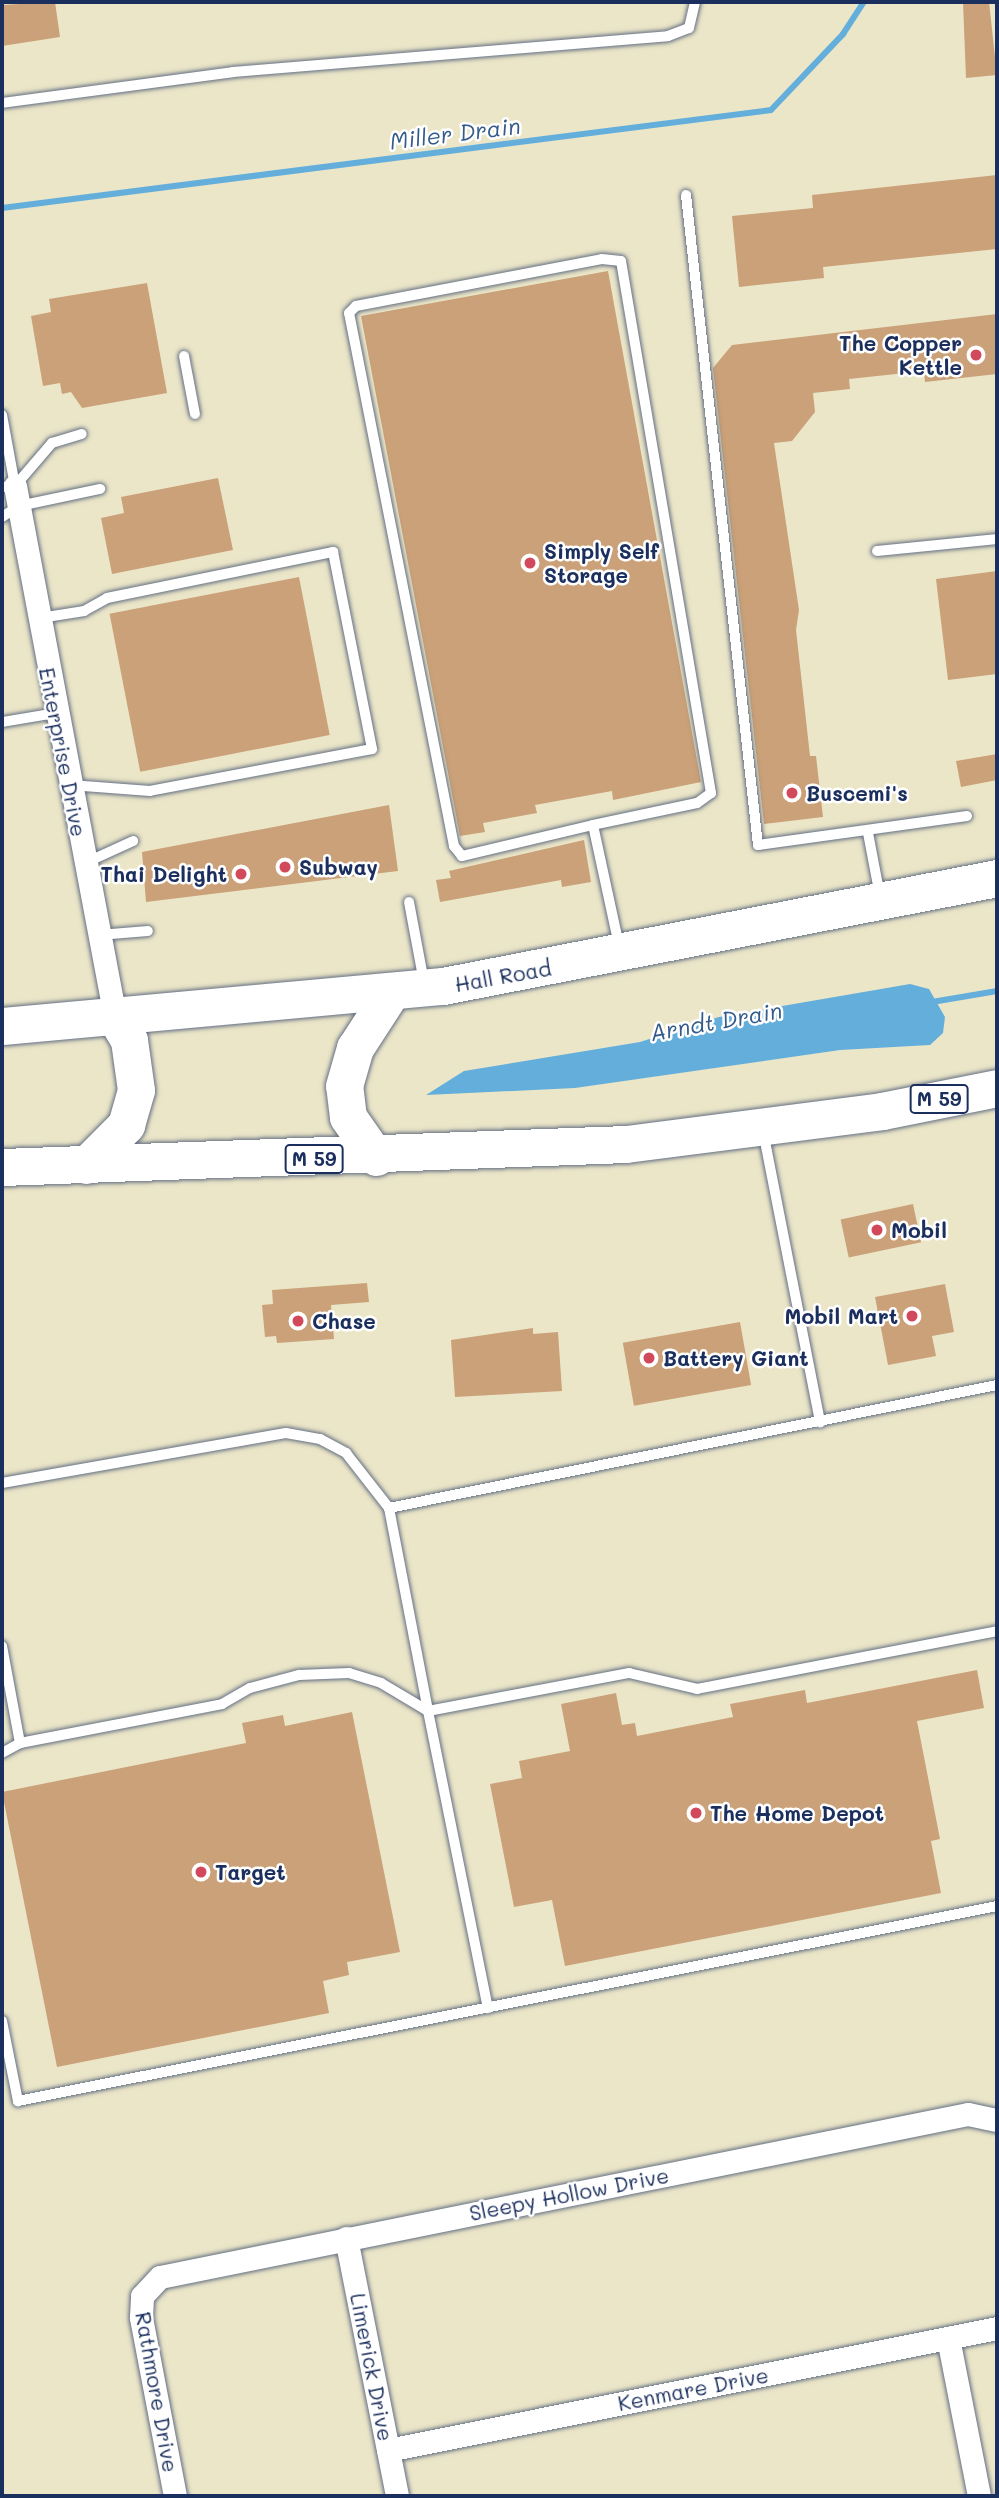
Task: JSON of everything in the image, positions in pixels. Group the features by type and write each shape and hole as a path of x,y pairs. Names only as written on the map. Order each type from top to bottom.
{"highway":[{"name":"Hall Road","path":"2,1026 390,994 621,954 997,878"},
{"path":"376,1157 348,1117 344,1086 355,1048 390,994"},
{"path":"86,1165 125,1125 136,1090 129,1040 114,1017"},
{"name":"M 59","path":"2,1167 376,1157 626,1144 763,1128 997,1088"}],"street":[{"name":"Enterprise Drive","path":"9,499 38,618 114,1017"},
{"name":"Sleepy Hollow Drive","path":"146,2290 170,2274 346,2238 968,2114 997,2120"},
{"name":"Limerick Drive","path":"346,2238 397,2496"},
{"name":"Rathmore Drive","path":"146,2290 141,2317 175,2496"},
{"name":"Kenmare Drive","path":"388,2450 997,2328"},
{"path":"948,2338 979,2496"}],"lane":[{"path":"2,103 233,72 668,36 689,28 695,2"},
{"path":"686,195 758,845 868,833 967,817"},
{"path":"602,259 621,261 711,793 696,803 593,825 462,856 454,846 349,313 356,306 602,259"},
{"path":"184,356 195,414"},
{"path":"2,415 9,499"},
{"path":"9,499 52,443 82,434"},
{"path":"9,499 100,489"},
{"path":"877,551 997,538"},
{"path":"38,618 84,611 107,598 333,552 372,748 150,791 70,785"},
{"path":"2,723 56,713"},
{"path":"593,825 621,954"},
{"path":"868,833 881,902"},
{"path":"85,863 133,841"},
{"path":"410,902 425,988"},
{"path":"99,935 148,932"},
{"path":"763,1128 820,1422"},
{"path":"388,1508 997,1385"},
{"path":"2,1483 286,1433 320,1439 346,1453 388,1508 488,2008"},
{"path":"2,1753 20,1743 212,1706 274,1680 316,1673 365,1677 428,1711 629,1673 697,1689 997,1631"},
{"path":"2,1646 20,1743"},
{"path":"2,2021 18,2101 997,1906"}],"water":[{"path":"910,984 929,989 945,1017 943,1033 930,1045 840,1050 575,1088 426,1095 464,1071 640,1042 719,1017"}],"building":[{"path":"55,2 60,37 2,46 2,5"},
{"path":"963,2 989,2 997,75 966,78"},
{"path":"997,175 997,249 823,267 824,278 739,287 732,216 813,208 812,195"},
{"name":"Simply Self Storage","path":"608,271 701,782 613,800 612,791 535,805 537,813 483,823 485,832 460,836 361,316"},
{"path":"147,283 167,393 82,408 71,392 62,394 60,383 43,386 31,316 51,312 49,299"},
{"path":"997,314 997,374 925,382 924,371 849,379 850,389 813,393 815,412 792,441 774,443 799,610 796,630 810,756 816,756 823,817 764,824 713,368 732,345"},
{"path":"218,478 233,550 112,574 101,518 124,513 121,497"},
{"path":"997,571 997,674 948,680 936,579"},
{"path":"299,577 330,735 140,772 110,614"},
{"path":"997,754 997,780 961,787 956,761"},
{"path":"389,805 398,871 146,902 142,852"},
{"path":"584,840 591,882 562,887 561,880 440,902 436,880 451,878 449,871"},
{"path":"913,1204 921,1242 849,1258 841,1219"},
{"name":"Chase","path":"367,1283 369,1302 331,1305 334,1339 277,1343 276,1336 265,1337 262,1305 273,1304 272,1290"},
{"path":"945,1284 954,1332 932,1336 936,1356 888,1365 875,1297"},
{"path":"740,1322 751,1385 634,1406 623,1343"},
{"path":"533,1328 533,1334 558,1332 562,1391 455,1397 451,1340"},
{"name":"The Home Depot","path":"977,1670 984,1708 917,1721 940,1839 931,1841 941,1893 565,1966 552,1900 514,1907 490,1784 522,1778 519,1761 570,1751 561,1704 616,1693 622,1725 635,1723 637,1736 733,1717 730,1704 805,1690 807,1703"},
{"name":"Target","path":"352,1712 400,1952 347,1962 349,1975 323,1981 329,2013 57,2067 2,1792 246,1743 242,1723 283,1715 285,1726"}],"waterway":[{"name":"Miller Drain","path":"2,208 771,110 843,34 864,2"},
{"name":"Arndt Drain","path":"932,1002 997,991"}],"place":[{"name":"The Copper Kettle","path":"976,355"},
{"name":"Simply Self Storage","path":"530,563"},
{"name":"Buscemi's","path":"792,793"},
{"name":"Subway","path":"285,867"},
{"name":"Thai Delight","path":"241,874"},
{"name":"Mobil","path":"877,1230"},
{"name":"Mobil Mart","path":"912,1316"},
{"name":"Chase","path":"298,1321"},
{"name":"Battery Giant","path":"649,1358"},
{"name":"The Home Depot","path":"696,1813"},
{"name":"Target","path":"201,1872"}]}
